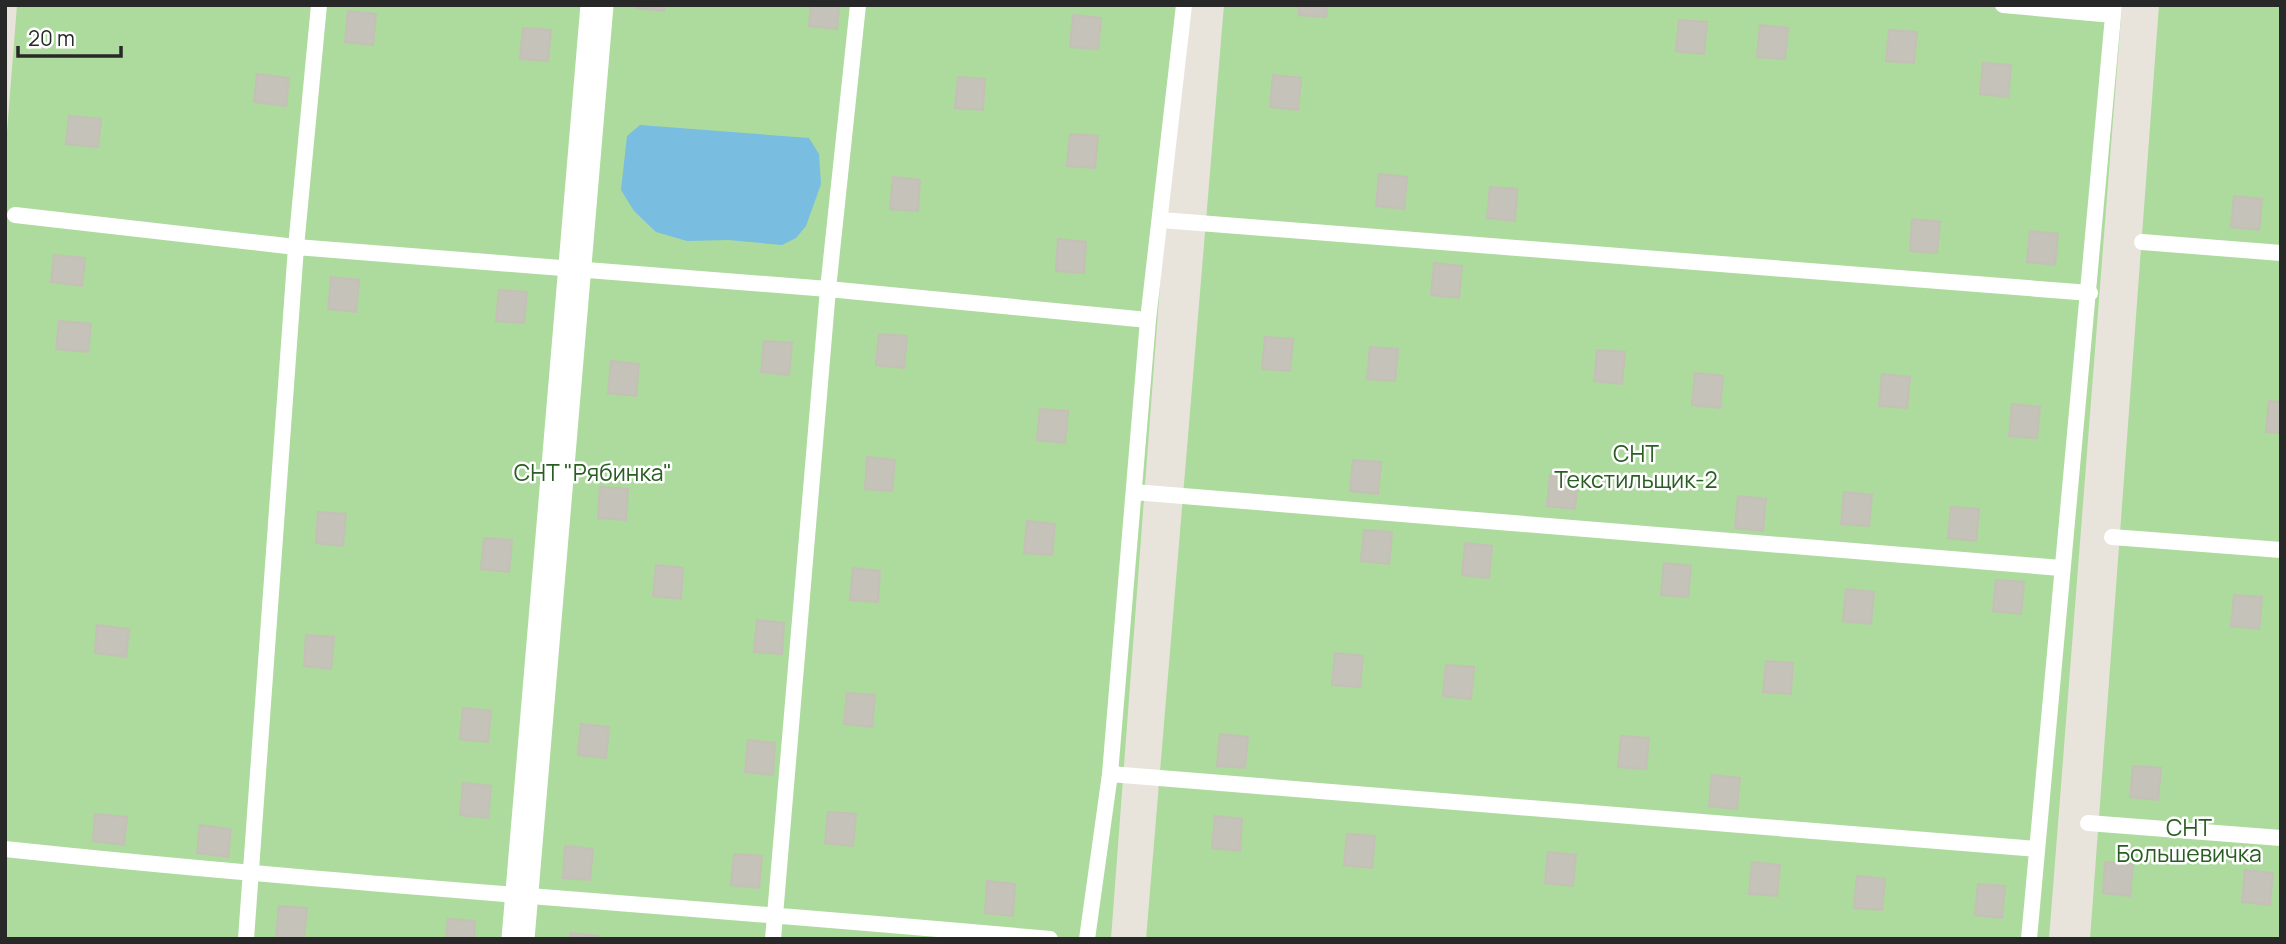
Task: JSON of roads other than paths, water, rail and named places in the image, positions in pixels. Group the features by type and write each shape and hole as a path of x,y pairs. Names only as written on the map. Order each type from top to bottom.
{"street":[{"path":"518,939 597,5"}],"lane":[{"path":"246,939 296,247 319,5"},
{"path":"773,939 828,289 858,5"},
{"path":"1087,939 1110,774 1148,320 1184,5"},
{"path":"2003,5 2113,10 2090,293 2061,568 2052,706 2029,939"},
{"path":"15,215 296,247 828,289 1148,320"},
{"path":"1161,220 2090,293"},
{"path":"2142,242 2281,253"},
{"path":"1134,492 2061,568"},
{"path":"2112,537 2281,550"},
{"path":"1110,774 2036,849"},
{"path":"2088,822 2281,838"},
{"path":"5,849 252,875 775,914 1051,939"}],"water":[{"path":"640,125 809,138 819,154 821,184 806,226 796,238 782,245 728,240 687,241 656,232 634,211 621,190 627,136"}],"park label":[{"name":"СНТ Текстильщик-2","path":"1636,466"},
{"name":"СНТ \"Рябинка\"","path":"593,472"},
{"name":"СНТ Большевичка","path":"2189,840"}]}
